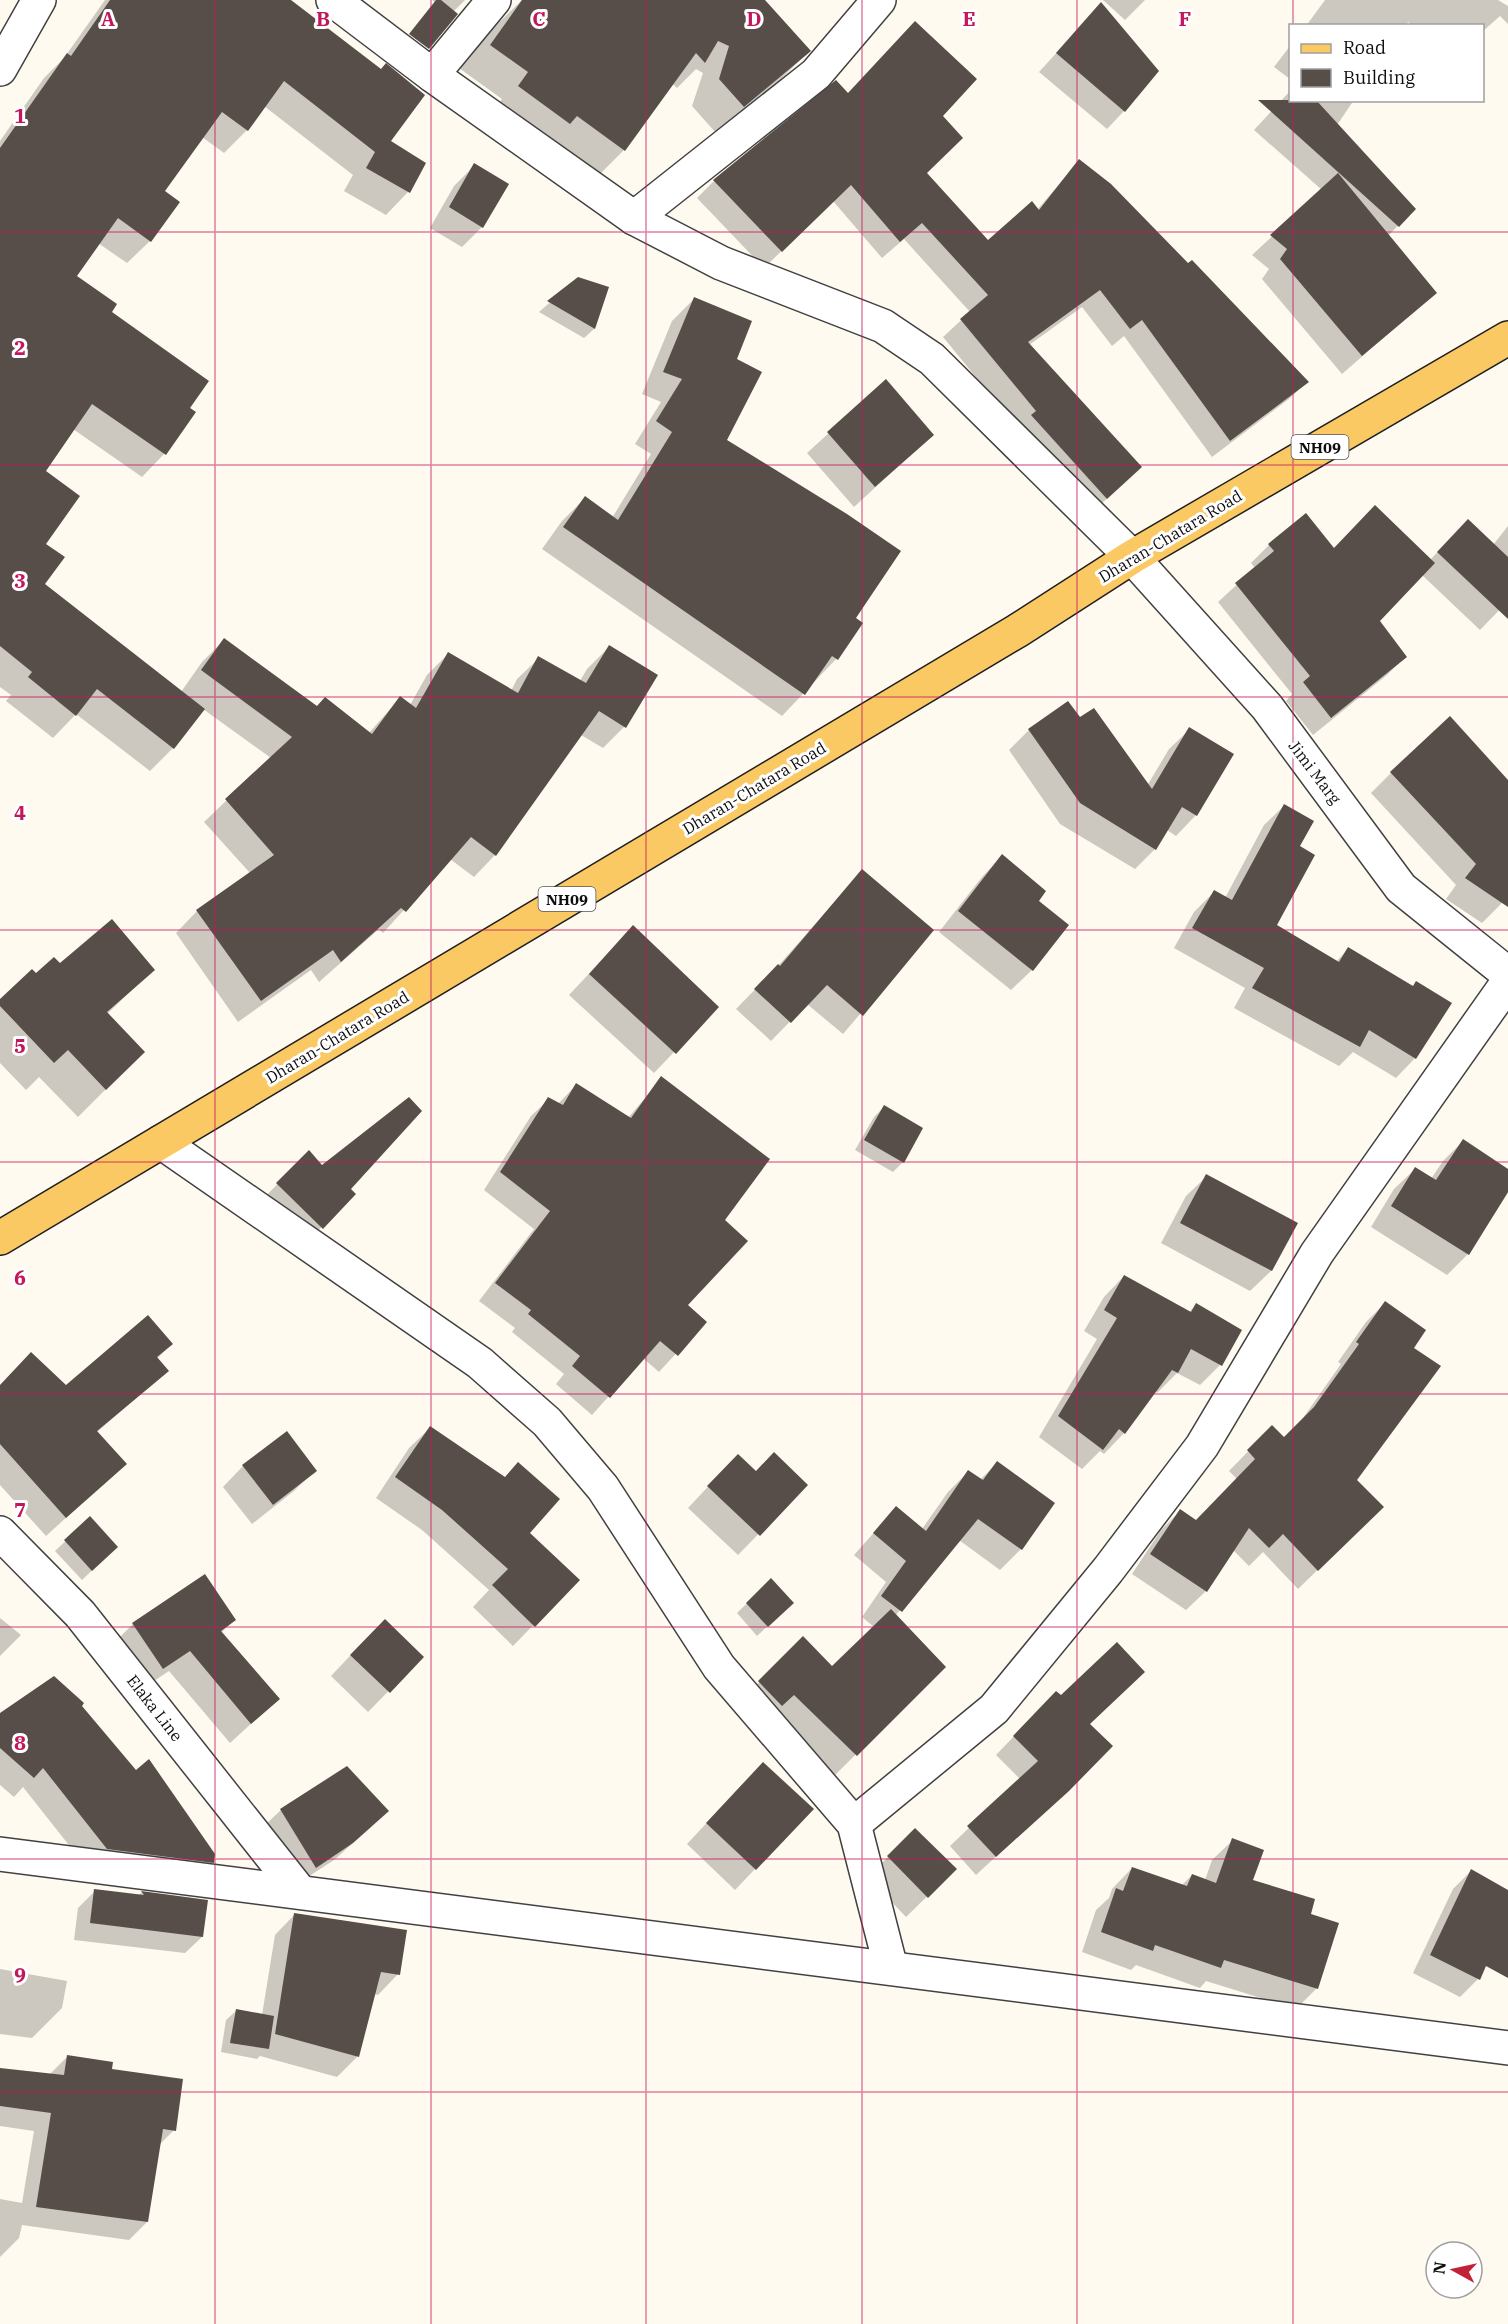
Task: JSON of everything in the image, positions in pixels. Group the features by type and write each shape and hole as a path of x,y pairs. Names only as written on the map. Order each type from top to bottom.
{"main road":[{"name":"Dharan-Chatara Road","path":"0,1238 1007,637 1132,557 1508,338"}],"street":[{"path":"0,69 39,0"},
{"name":"Jimi Marg","path":"333,0 432,75 634,218 721,263 883,326 932,359 1132,557 1267,707 1401,888 1508,974"},
{"path":"432,75 494,0"},
{"path":"634,218 816,74 879,0"},
{"path":"854,1824 994,1709 1108,1570 1202,1446 1317,1253 1508,982"},
{"path":"161,1142 480,1363 547,1422 603,1488 719,1666 854,1824 891,1968"},
{"name":"Elaka Line","path":"0,1533 80,1614 300,1892"},
{"path":"0,1854 1508,2048"}],"building":[{"path":"110,0 291,0 381,69 386,63 425,95 391,141 426,163 410,193 366,168 375,152 284,81 248,131 222,112 165,191 180,202 151,242 118,218 77,276 117,304 112,312 209,381 190,408 196,412 166,455 92,404 46,471 80,496 46,544 65,557 45,584 205,709 174,749 97,689 76,716 28,677 32,672 0,646 0,148 67,53 71,56"},
{"path":"436,0 441,0 458,14 429,49 409,34"},
{"path":"522,0 765,0 811,51 744,107 719,79 729,46 718,41 705,63 696,53 625,151 577,116 570,124 518,86 528,72 490,45"},
{"path":"1101,2 1159,71 1125,112 1056,53"},
{"path":"915,21 977,79 943,116 963,138 927,173 988,240 1032,201 1039,210 1079,159 1111,184 1188,263 1192,260 1309,382 1230,441 1142,320 1130,329 1100,290 1028,342 1142,467 1107,499 1031,415 1036,411 960,319 988,295 922,223 900,242 851,185 782,252 713,180 836,80 848,93"},
{"path":"1258,100 1318,102 1416,209 1399,227"},
{"path":"474,163 509,184 483,228 449,207"},
{"path":"1338,173 1437,293 1362,356 1280,259 1287,249 1270,235"},
{"path":"578,277 609,287 595,329 547,301"},
{"path":"694,297 752,321 737,359 762,372 727,440 847,514 901,551 856,618 863,623 838,660 832,656 805,695 563,527 585,496 618,520 672,432 656,421 682,379 663,372"},
{"path":"886,379 934,435 875,487 827,432"},
{"path":"1375,505 1435,563 1380,621 1407,657 1331,718 1303,682 1310,676 1235,583 1274,551 1268,544 1306,513 1334,548"},
{"path":"1468,519 1508,557 1508,619 1437,552"},
{"path":"224,638 317,706 325,697 372,734 400,696 416,708 448,652 518,693 538,656 586,683 609,645 658,675 626,728 599,711 496,856 471,837 406,912 401,908 341,962 333,950 261,1001 196,910 274,855 225,799 292,737 201,670"},
{"path":"1068,701 1080,717 1094,708 1152,789 1189,727 1234,754 1197,816 1182,807 1156,850 1080,803 1028,729"},
{"path":"1450,716 1508,780 1508,907 1465,878 1476,864 1390,772"},
{"path":"1284,804 1314,821 1300,846 1315,855 1277,925 1339,962 1348,947 1413,986 1416,981 1452,1003 1416,1059 1369,1030 1360,1047 1252,988 1264,968 1192,928 1214,890 1232,900"},
{"path":"1002,854 1046,891 1039,901 1069,925 1033,971 958,911"},
{"path":"862,869 934,930 863,1016 827,985 791,1023 754,989 778,964 780,966"},
{"path":"112,919 155,970 107,1012 145,1052 106,1090 68,1050 54,1063 0,1006 0,999 32,969 36,973 54,957 60,963"},
{"path":"633,925 719,1007 676,1054 589,974"},
{"path":"661,1076 770,1159 725,1220 748,1241 688,1305 707,1322 678,1356 660,1341 610,1398 572,1366 580,1356 528,1314 531,1310 495,1283 550,1211 500,1172 548,1097 563,1105 576,1083 631,1118"},
{"path":"409,1097 422,1111 351,1189 356,1194 323,1229 276,1183 309,1150 322,1165"},
{"path":"884,1105 923,1128 904,1163 864,1140"},
{"path":"1463,1139 1508,1169 1508,1192 1469,1255 1391,1206 1415,1167 1436,1180"},
{"path":"1206,1174 1298,1223 1272,1271 1180,1223"},
{"path":"1124,1275 1191,1312 1196,1303 1242,1330 1222,1366 1191,1349 1178,1373 1172,1370 1125,1434 1119,1429 1103,1450 1058,1416 1117,1318 1104,1310"},
{"path":"1385,1301 1426,1330 1414,1348 1441,1366 1357,1480 1384,1507 1318,1571 1283,1534 1269,1548 1249,1528 1207,1592 1150,1554 1180,1509 1196,1520 1255,1459 1247,1450 1272,1425 1284,1437 1314,1407 1359,1344 1356,1342"},
{"path":"148,1315 173,1344 157,1357 169,1371 97,1431 127,1464 66,1518 0,1444 0,1385 31,1352 66,1385"},
{"path":"430,1426 505,1477 518,1462 560,1499 530,1533 580,1580 535,1627 492,1585 508,1569 442,1510 395,1477"},
{"path":"287,1431 317,1471 273,1505 242,1465"},
{"path":"774,1452 808,1485 760,1536 707,1486 738,1454 756,1471"},
{"path":"997,1461 1055,1503 1022,1550 978,1519 902,1612 881,1596 906,1561 873,1533 896,1506 926,1531 968,1470 983,1480"},
{"path":"90,1516 118,1547 92,1571 64,1540"},
{"path":"205,1574 236,1620 221,1631 280,1699 251,1724 190,1651 163,1669 132,1623"},
{"path":"771,1578 794,1603 768,1627 746,1603"},
{"path":"891,1609 946,1667 857,1756 794,1695 782,1706 758,1681 803,1636 832,1666"},
{"path":"385,1619 424,1657 390,1693 350,1655"},
{"path":"1117,1642 1145,1672 1090,1724 1113,1746 1069,1791 996,1857 967,1826 1038,1761 1013,1736 1056,1691 1061,1695"},
{"path":"54,1676 84,1703 82,1706 136,1770 149,1759 215,1854 214,1863 107,1849 43,1768 34,1778 0,1748 0,1713"},
{"path":"763,1762 814,1809 756,1870 706,1823"},
{"path":"347,1766 389,1811 353,1843 316,1868 280,1809"},
{"path":"915,1828 957,1869 928,1898 887,1856"},
{"path":"1232,1838 1264,1850 1253,1880 1315,1899 1311,1914 1339,1923 1318,1989 1224,1960 1221,1968 1155,1945 1153,1951 1101,1932 1116,1888 1123,1891 1132,1867 1187,1886 1192,1874 1216,1883"},
{"path":"1471,1869 1508,1890 1508,1978 1486,1966 1480,1980 1430,1955"},
{"path":"94,1889 144,1895 141,1891 208,1900 203,1937 90,1923"},
{"path":"294,1913 407,1930 400,1975 381,1972 359,2057 275,2034"},
{"path":"236,2009 274,2016 269,2049 230,2043"},
{"path":"67,2055 113,2062 112,2069 183,2079 176,2131 163,2129 148,2222 36,2207 51,2113 0,2106 0,2068 64,2075"}]}
